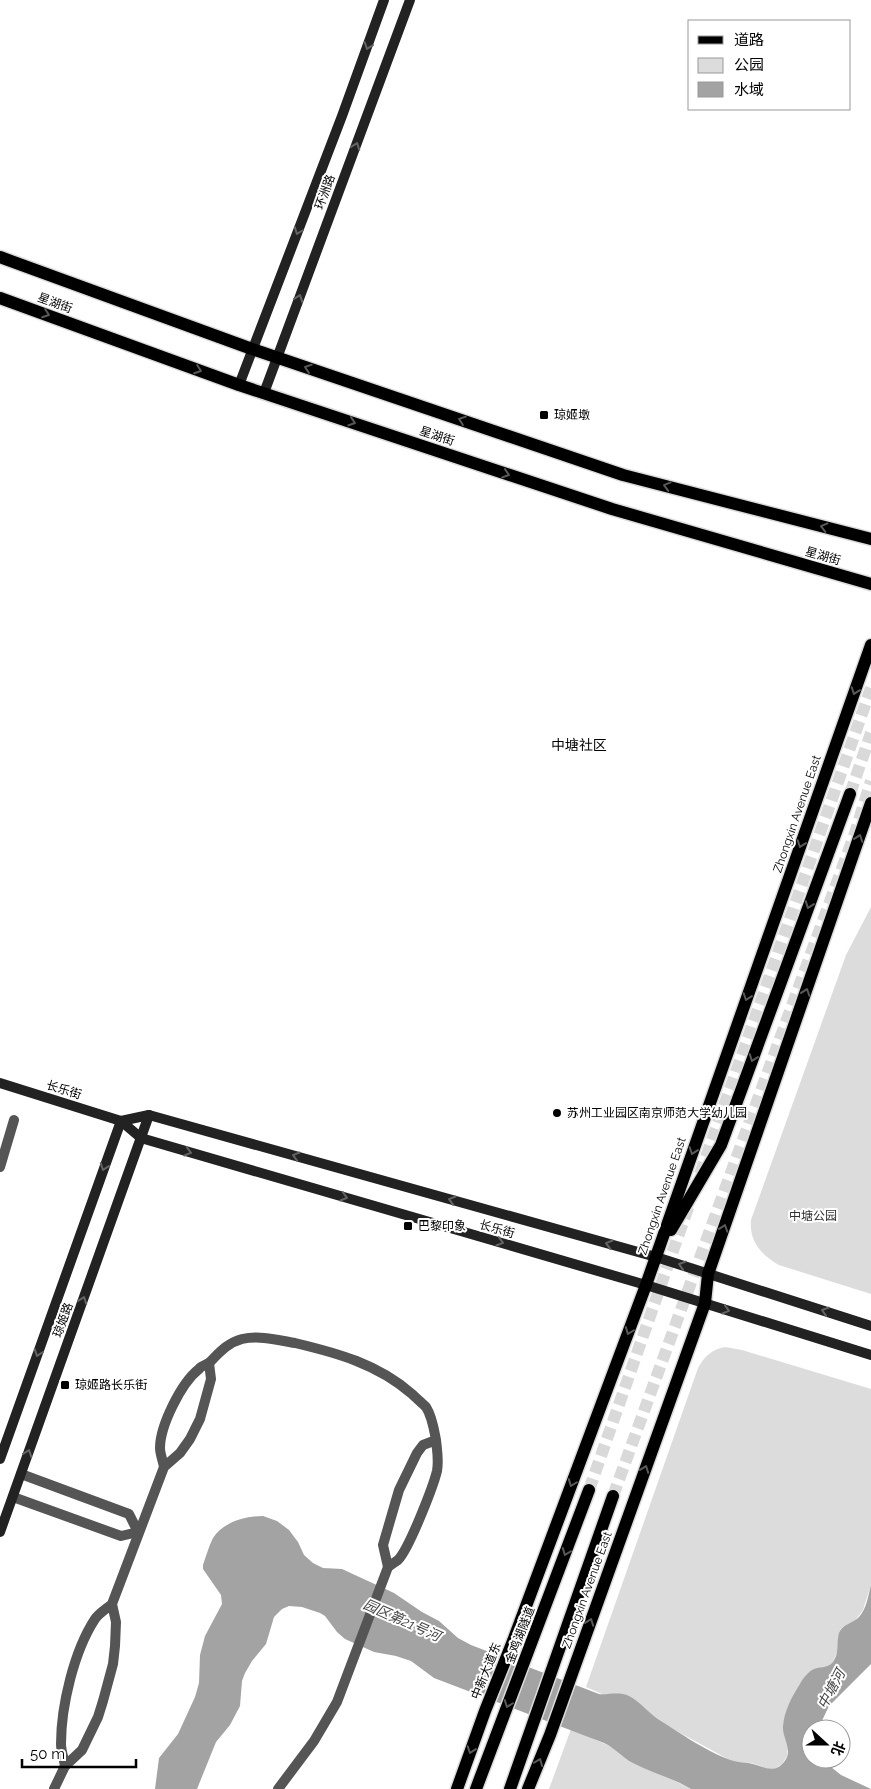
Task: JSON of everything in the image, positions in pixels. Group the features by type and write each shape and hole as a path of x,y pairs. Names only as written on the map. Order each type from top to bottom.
{"main road":[{"name":"环洲路","path":"239,385 342,116 384,0"},
{"name":"环洲路","path":"264,393 410,0"},
{"name":"星湖街","path":"0,257 252,349 623,475 871,539"},
{"name":"星湖街","path":"0,298 239,385 612,509 871,584"},
{"name":"Zhongxin Avenue East","path":"513,1642 646,1285 871,645"},
{"path":"656,1257 721,1145 850,794"},
{"name":"Zhongxin Avenue East","path":"528,1789 550,1735 705,1303 708,1274 871,803"},
{"name":"长乐街","path":"0,1083 121,1121 141,1138 646,1285 871,1355"},
{"name":"长乐街","path":"121,1121 149,1115 656,1257 871,1326"},
{"name":"琼姬路","path":"0,1532 149,1115"},
{"name":"琼姬路","path":"0,1459 121,1121"},
{"name":"金鸡湖隧道","path":"476,1789 589,1490"},
{"path":"510,1789 613,1496"},
{"name":"中新大道东","path":"457,1789 485,1711 513,1642"}],"street":[{"path":"0,1167 14,1120"},
{"path":"164,1467 160,1450 161,1436 176,1399 198,1369 209,1363 222,1348 230,1343 248,1338 277,1339 310,1346 358,1361 396,1381 426,1408 436,1440 438,1457 429,1494 408,1543 398,1560 388,1567"},
{"path":"65,1766 61,1746 67,1690 87,1634 96,1617 112,1604 164,1467 180,1453 200,1419 211,1379 209,1363"},
{"path":"278,1789 314,1741 337,1702 388,1567 383,1545 399,1490 417,1453 423,1445 436,1440"},
{"path":"21,1474 129,1514 138,1532"},
{"path":"13,1497 121,1536 138,1532"},
{"path":"54,1789 65,1766 82,1750 91,1734 100,1709 113,1664 116,1622 112,1604"}],"green space":[{"name":"中塘公园","path":"871,907 871,1294 779,1265 767,1257 754,1241 751,1220 846,955"},
{"path":"725,1347 742,1350 871,1389 871,1585 863,1610 855,1621 840,1630 838,1650 833,1662 829,1666 813,1670 791,1701 783,1724 788,1747 787,1756 782,1764 774,1769 752,1763 736,1762 726,1758 673,1729 648,1712 635,1700 602,1694 586,1687 698,1368 709,1354"},
{"path":"571,1729 614,1748 632,1762 691,1789 549,1789"}],"water":[{"path":"263,1516 277,1521 289,1530 298,1542 304,1555 313,1563 323,1568 342,1569 394,1593 439,1621 458,1638 471,1645 599,1694 618,1693 629,1696 658,1719 695,1743 725,1758 769,1769 777,1768 787,1758 788,1749 783,1726 794,1694 810,1671 828,1666 833,1662 836,1655 839,1633 857,1619 864,1610 871,1585 871,1664 829,1706 823,1719 801,1719 801,1769 834,1769 841,1775 871,1789 691,1789 633,1763 604,1743 434,1678 411,1661 374,1652 345,1639 325,1616 320,1613 302,1607 289,1606 282,1609 274,1617 266,1644 245,1673 242,1681 240,1706 230,1725 216,1742 197,1789 155,1789 159,1758 178,1734 195,1697 199,1683 200,1655 205,1636 222,1604 221,1595 203,1569 210,1544 217,1532 235,1521"}],"tunnel":[{"path":"700,1174 871,688"},
{"path":"850,794 871,733"},
{"path":"613,1496 855,833 871,781"},
{"path":"589,1490 689,1205"}],"place":[{"name":"琼姬墩","path":"544,415"},
{"name":"苏州工业园区南京师范大学幼儿园","path":"557,1113"},
{"name":"巴黎印象","path":"408,1226"},
{"name":"琼姬路长乐街","path":"65,1385"}],"district":[{"name":"中塘社区","path":"579,745"}],"water label":[{"name":"园区第21号河","path":"402,1620"},
{"name":"中塘河","path":"831,1689"}]}
